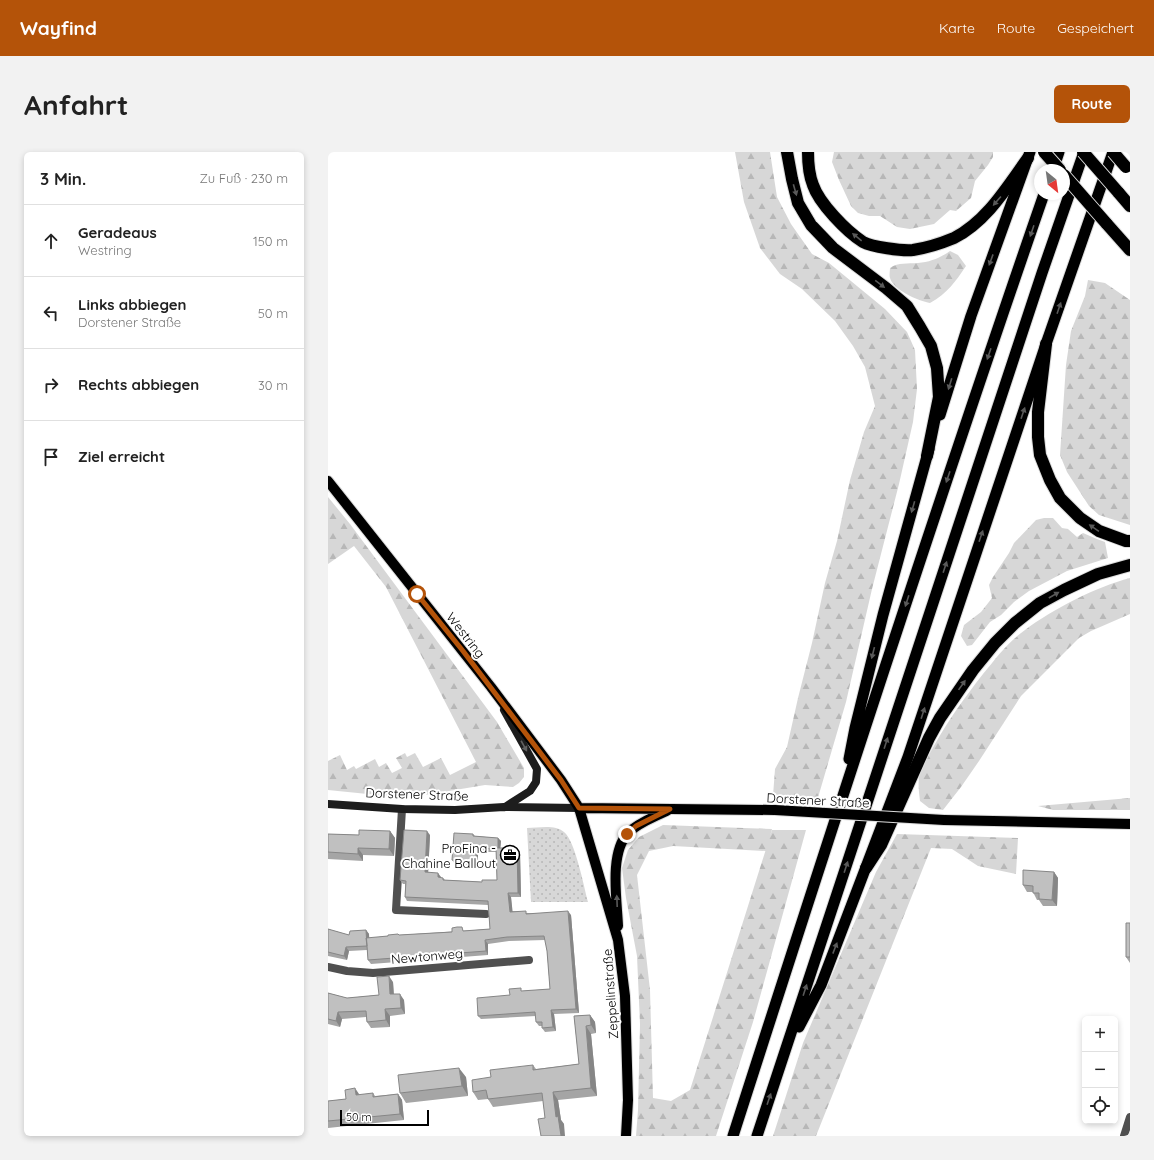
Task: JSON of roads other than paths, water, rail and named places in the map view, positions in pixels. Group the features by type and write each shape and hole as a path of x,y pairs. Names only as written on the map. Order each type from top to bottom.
{"highway":[{"path":"787,152 798,203 811,225 833,248 886,288 907,306 931,346 937,368 940,397 927,456"},
{"path":"808,152 813,186 827,209 845,227 864,242 881,248 913,250 938,244 954,238 972,226 1002,195 1029,155"},
{"path":"1044,152 1055,164"},
{"path":"1055,164 1059,152"},
{"path":"1084,152 1130,206"},
{"path":"757,1136 1042,273 1084,152"},
{"path":"784,1054 821,985 908,758 976,550 1113,152 1128,169"},
{"path":"842,797 855,728 879,630 927,456 971,316 1029,155"},
{"path":"1070,182 1129,249"},
{"path":"733,1136 842,797 971,408 1042,200"},
{"path":"1046,344 1038,412 1038,437 1040,454 1050,480 1060,498 1080,518 1099,531 1126,541 1130,541"},
{"path":"866,868 881,845 929,738 940,718 973,670 995,643 1015,623 1046,600 1098,574 1130,565"}],"main road":[{"name":"Westring","path":"328,481 491,687 561,780 579,808"},
{"name":"Dorstener Straße","path":"491,687 536,769 536,782 530,791 504,807"},
{"name":"Dorstener Straße","path":"328,804 402,809 455,810 504,807 775,810 944,820 1130,824"},
{"name":"Zeppelinstraße","path":"579,808 618,940 625,996 628,1100 626,1136"},
{"path":"618,940 616,872 618,852 627,834 636,826 670,809"}],"street":[{"path":"402,809 396,910 486,914"},
{"name":"Newtonweg","path":"328,967 348,971 373,973 529,960"},
{"path":"1124,1136 1130,1117"}],"place":[{"name":"ProFina - Chahine Ballout","path":"510,855"}]}
